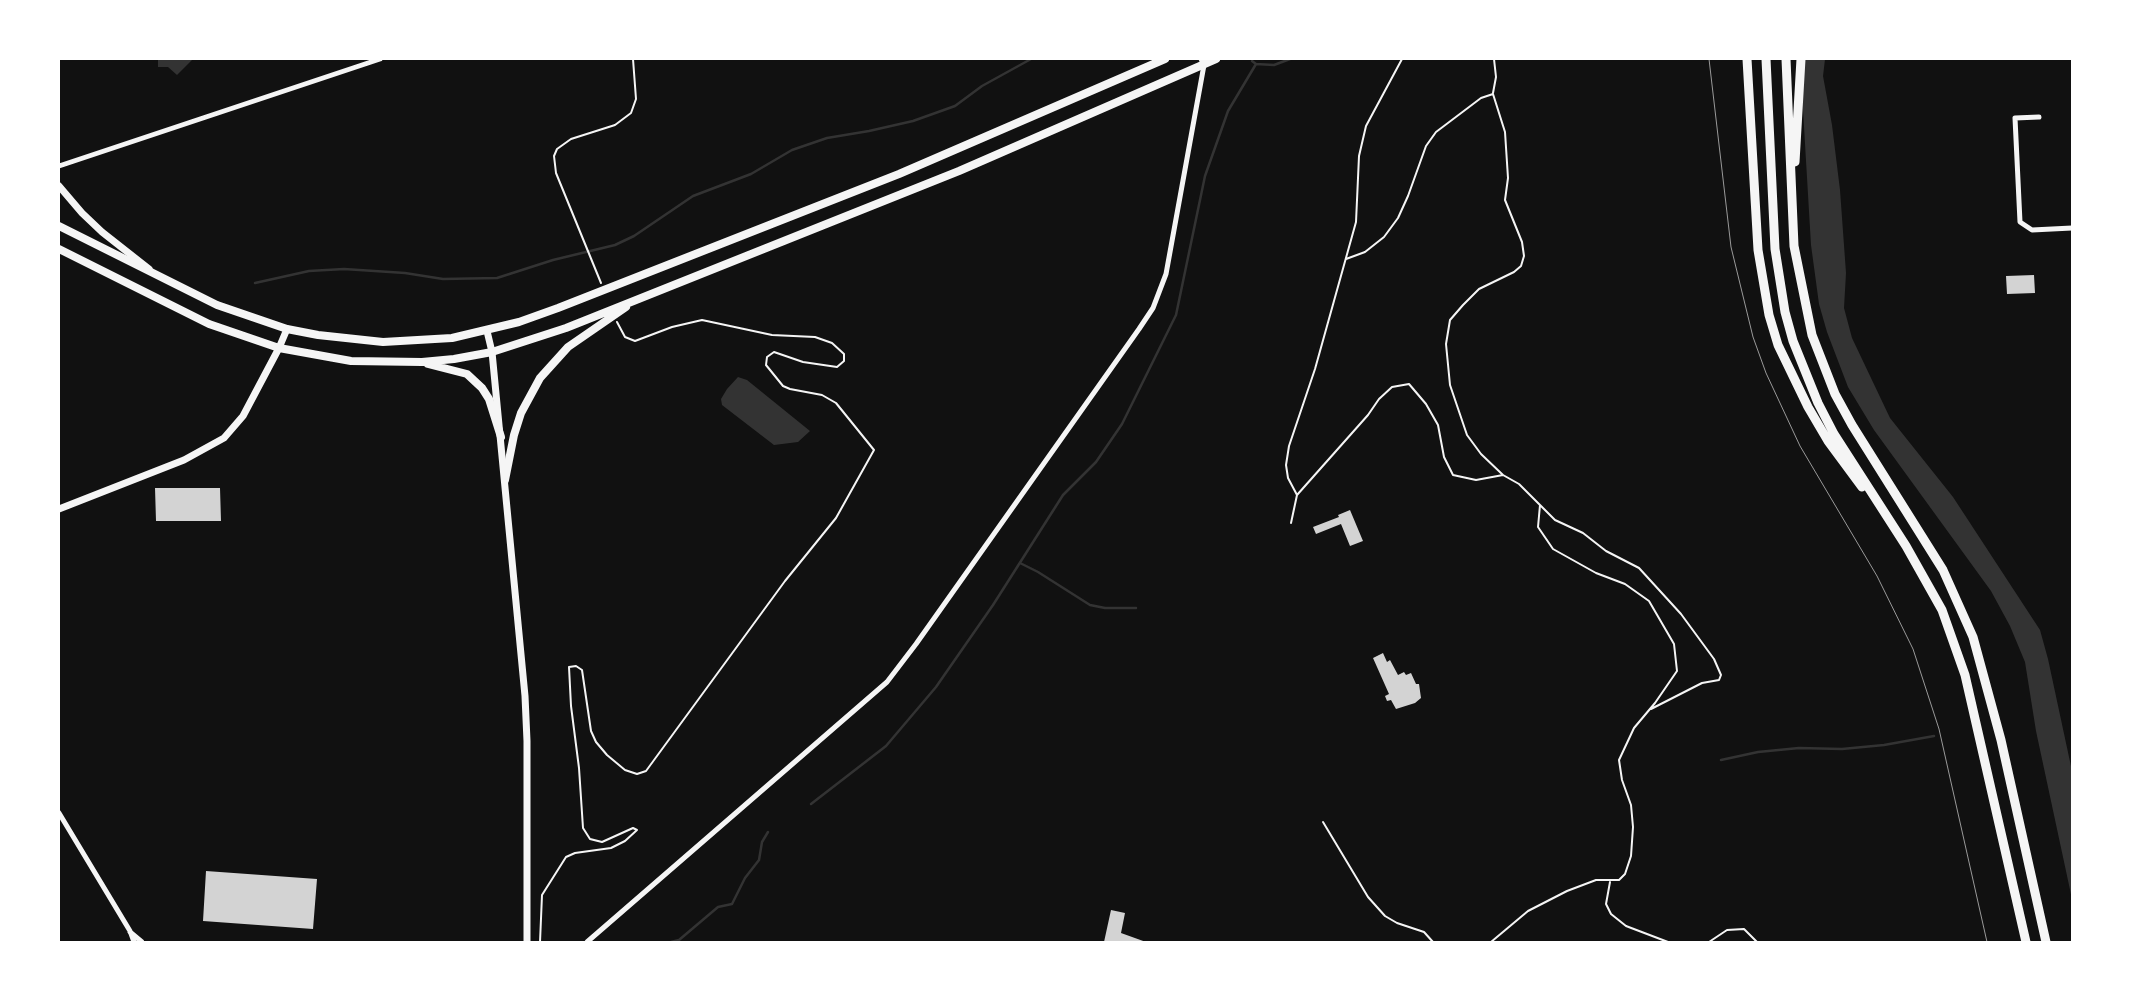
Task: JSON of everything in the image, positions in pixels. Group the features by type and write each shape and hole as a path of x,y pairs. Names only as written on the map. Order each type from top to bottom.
{"highway":[{"path":"1747,59 1758,250 1769,315 1778,345 1791,376 1828,441 1906,546"},
{"path":"1766,59 1775,249 1785,312 1793,341 1818,403 1830,426 1906,546 1942,610 1965,675 2026,942"},
{"path":"1786,59 1794,246 1805,306 1822,367 1852,425 1943,570 1974,636 2001,740 2046,942"},
{"path":"1792,217 1801,59"}],"main road":[{"path":"59,226 163,280 217,305 287,329 318,336 384,342 428,340 487,331 558,308 899,174 1165,59"},
{"path":"59,249 209,324 279,348 351,361 422,362 492,352 566,328 959,172 1203,62 1216,59"},
{"path":"59,186 82,213 102,232 163,280"},
{"path":"505,480 519,420 529,396 540,378 568,347 639,298"},
{"path":"59,509 184,460 224,438 243,416 287,329"},
{"path":"487,331 492,352 505,480 527,738 527,942"},
{"path":"422,362 457,370 474,380 489,400 500,437"}],"street":[{"path":"59,166 380,59"},
{"path":"587,942 886,682 922,636 1153,308 1166,274 1203,62"},
{"path":"2039,117 2015,118 2018,217 2026,228 2072,228"},
{"path":"59,813 130,931 134,942"},
{"path":"130,931 142,942"}],"path":[{"path":"601,283 556,172 554,156 563,144 571,139 615,125 631,113 636,99 632,59"},
{"path":"1297,495 1288,478 1286,464 1289,446 1315,369 1356,222 1359,156 1366,126 1402,59"},
{"path":"1494,59 1496,77 1493,94 1504,132 1508,178 1505,200 1522,242 1524,256 1521,266 1514,272 1478,289 1450,320 1446,344 1450,385 1467,435 1481,454 1503,475 1519,484 1555,520 1583,533 1606,551 1639,568 1681,614 1714,659 1721,674 1719,680 1702,683 1649,710"},
{"path":"1346,259 1365,252 1384,237 1398,218 1426,146 1436,132 1482,98 1493,94"},
{"path":"540,942 542,895 566,857 575,853 612,848 625,841 637,830 633,828 602,842 590,839 584,828 580,768 571,706 570,667 576,666 582,670 589,721 596,742 607,755 625,770 637,774 646,771 785,581 836,518 874,450 836,402 822,395 783,386 766,364 767,357 774,352 803,362 837,367 844,362 844,354 832,343 815,337 772,335 710,320 688,322 634,341 625,337 616,320"},
{"path":"1291,523 1297,495 1368,416 1379,399 1392,387 1409,384 1426,404 1438,425 1444,457 1453,475 1476,480 1503,475"},
{"path":"1491,942 1528,911 1585,883 1619,880 1625,874 1631,856 1631,805 1622,780 1619,760 1634,728 1677,672 1674,644 1649,602 1625,584 1596,573 1553,549 1538,527 1540,505"},
{"path":"1323,822 1368,898 1385,916 1397,923 1424,932 1433,942"},
{"path":"1610,882 1606,904 1610,914 1626,926 1668,942"},
{"path":"1709,942 1726,930 1744,929 1756,942"}],"shaded area":[{"path":"158,59 193,59 177,75 168,67 158,67"},
{"path":"1800,59 1825,59 1823,76 1832,125 1840,190 1846,273 1844,308 1852,338 1890,418 1953,497 2040,630 2072,771 2072,899 2036,731 2025,662 2010,626 1991,591 1874,430 1848,387 1827,332 1819,304 1811,245"},
{"path":"738,377 747,380 810,431 798,442 774,445 722,405 721,399"}],"building":[{"path":"2034,275 2035,293 2007,294 2006,276"},
{"path":"155,488 220,488 221,521 156,521"},
{"path":"1350,510 1363,541 1350,546 1341,524 1316,534 1313,527 1339,517 1338,515"},
{"path":"1383,653 1387,662 1390,660 1398,675 1404,672 1406,675 1411,673 1416,684 1419,684 1421,698 1415,703 1396,709 1391,700 1387,701 1385,696 1389,694 1373,658"},
{"path":"206,871 317,879 313,929 203,921"},
{"path":"1111,910 1125,913 1121,933 1146,942 1104,942"}],"waterway":[{"path":"255,283 309,271 344,269 405,273 443,279 497,278 553,260 615,245 634,236 693,196 751,174 792,150 827,138 913,121 955,106 982,86 1031,59"},
{"path":"1252,61 1256,64 1274,65 1290,59"},
{"path":"811,804 886,746 936,687 993,605 1063,495 1096,462 1122,424 1176,315 1205,176 1228,111 1256,64"},
{"path":"1020,563 1038,572 1090,605 1105,608 1136,608"},
{"path":"1721,760 1758,752 1799,748 1842,749 1884,745 1934,736"},
{"path":"671,942 679,940 718,907 732,904 745,878 759,860 762,842 768,832"}],"tram line":[{"path":"1709,59 1731,247 1753,337 1766,373 1800,446 1877,576 1913,649 1939,729 1987,942"}]}
